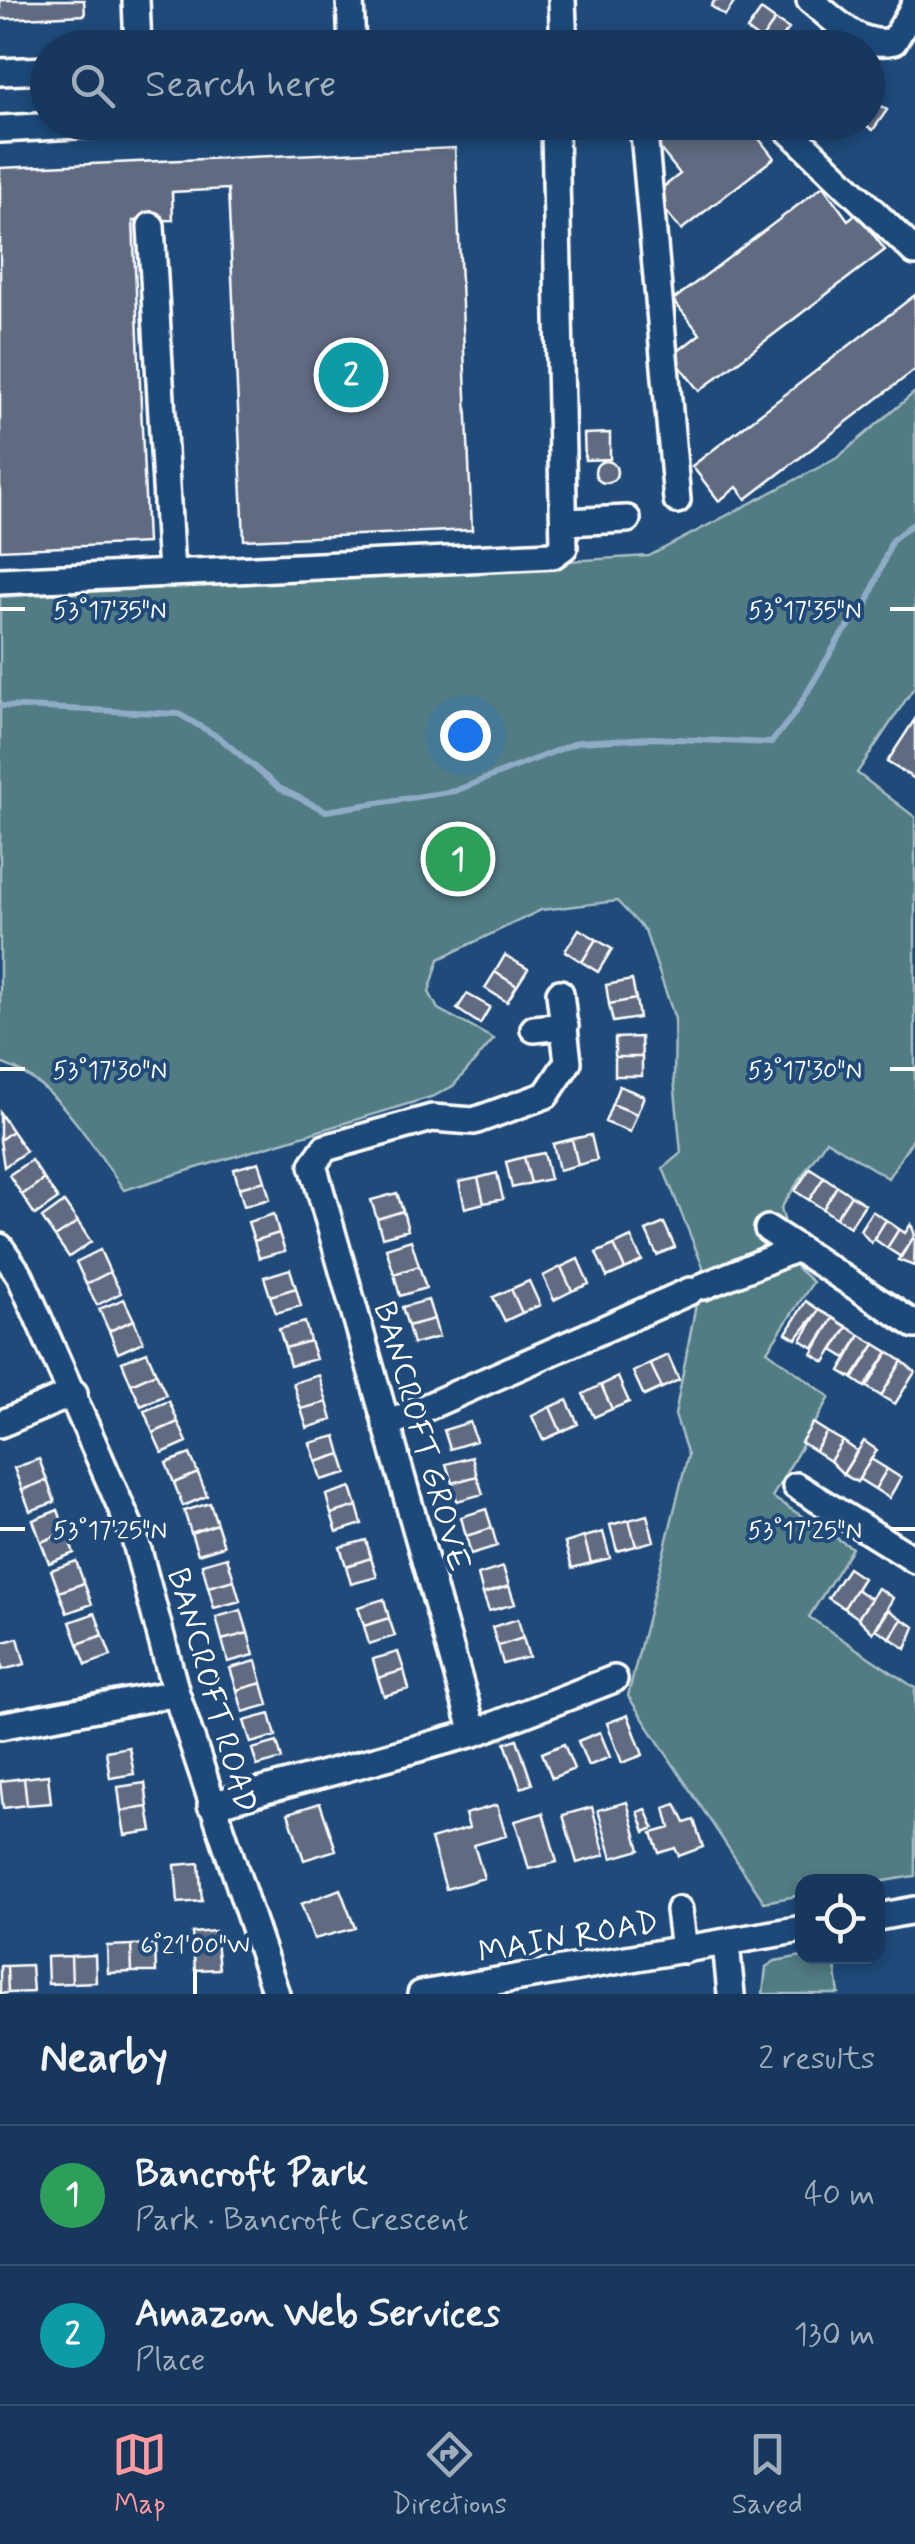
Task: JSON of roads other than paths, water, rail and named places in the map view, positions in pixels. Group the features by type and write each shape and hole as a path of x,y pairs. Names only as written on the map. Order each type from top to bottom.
{"street":[{"path":"136,0 137,30"},
{"path":"350,0 351,30"},
{"path":"562,0 563,30"},
{"path":"810,0 848,30"},
{"path":"885,43 894,41 915,5"},
{"path":"0,72 30,71"},
{"path":"0,129 30,127"},
{"path":"0,581 553,555 564,548 555,140"},
{"path":"645,140 677,500"},
{"path":"799,140 915,252"},
{"path":"151,226 171,572"},
{"path":"566,522 627,518"},
{"path":"534,1029 565,1026 560,992"},
{"name":"BANCROFT GROVE","path":"474,1733 313,1165 316,1156 326,1148 432,1118 474,1121 546,1095 568,1062 565,1026"},
{"path":"768,1229 915,1324"},
{"name":"BANCROFT ROAD","path":"0,1247 20,1276 135,1539 176,1693 276,1994"},
{"path":"386,1425 795,1249"},
{"path":"0,1424 74,1393"},
{"path":"796,1486 915,1560"},
{"path":"211,1805 474,1733 614,1679"},
{"path":"0,1726 176,1693"},
{"path":"679,1910 684,1950"},
{"path":"885,1915 915,1910"},
{"name":"MAIN ROAD","path":"421,1994 795,1931"},
{"path":"726,1943 731,1994"}],"waterway":[{"path":"0,706 179,714 220,738 279,788 326,811 455,791 578,742 651,738 771,743 795,713 840,637 867,604 892,540 915,522"}],"place":[{"name":"Amazon Web Services","path":"351,375"},
{"name":"Bancroft Park","path":"458,859"}]}
